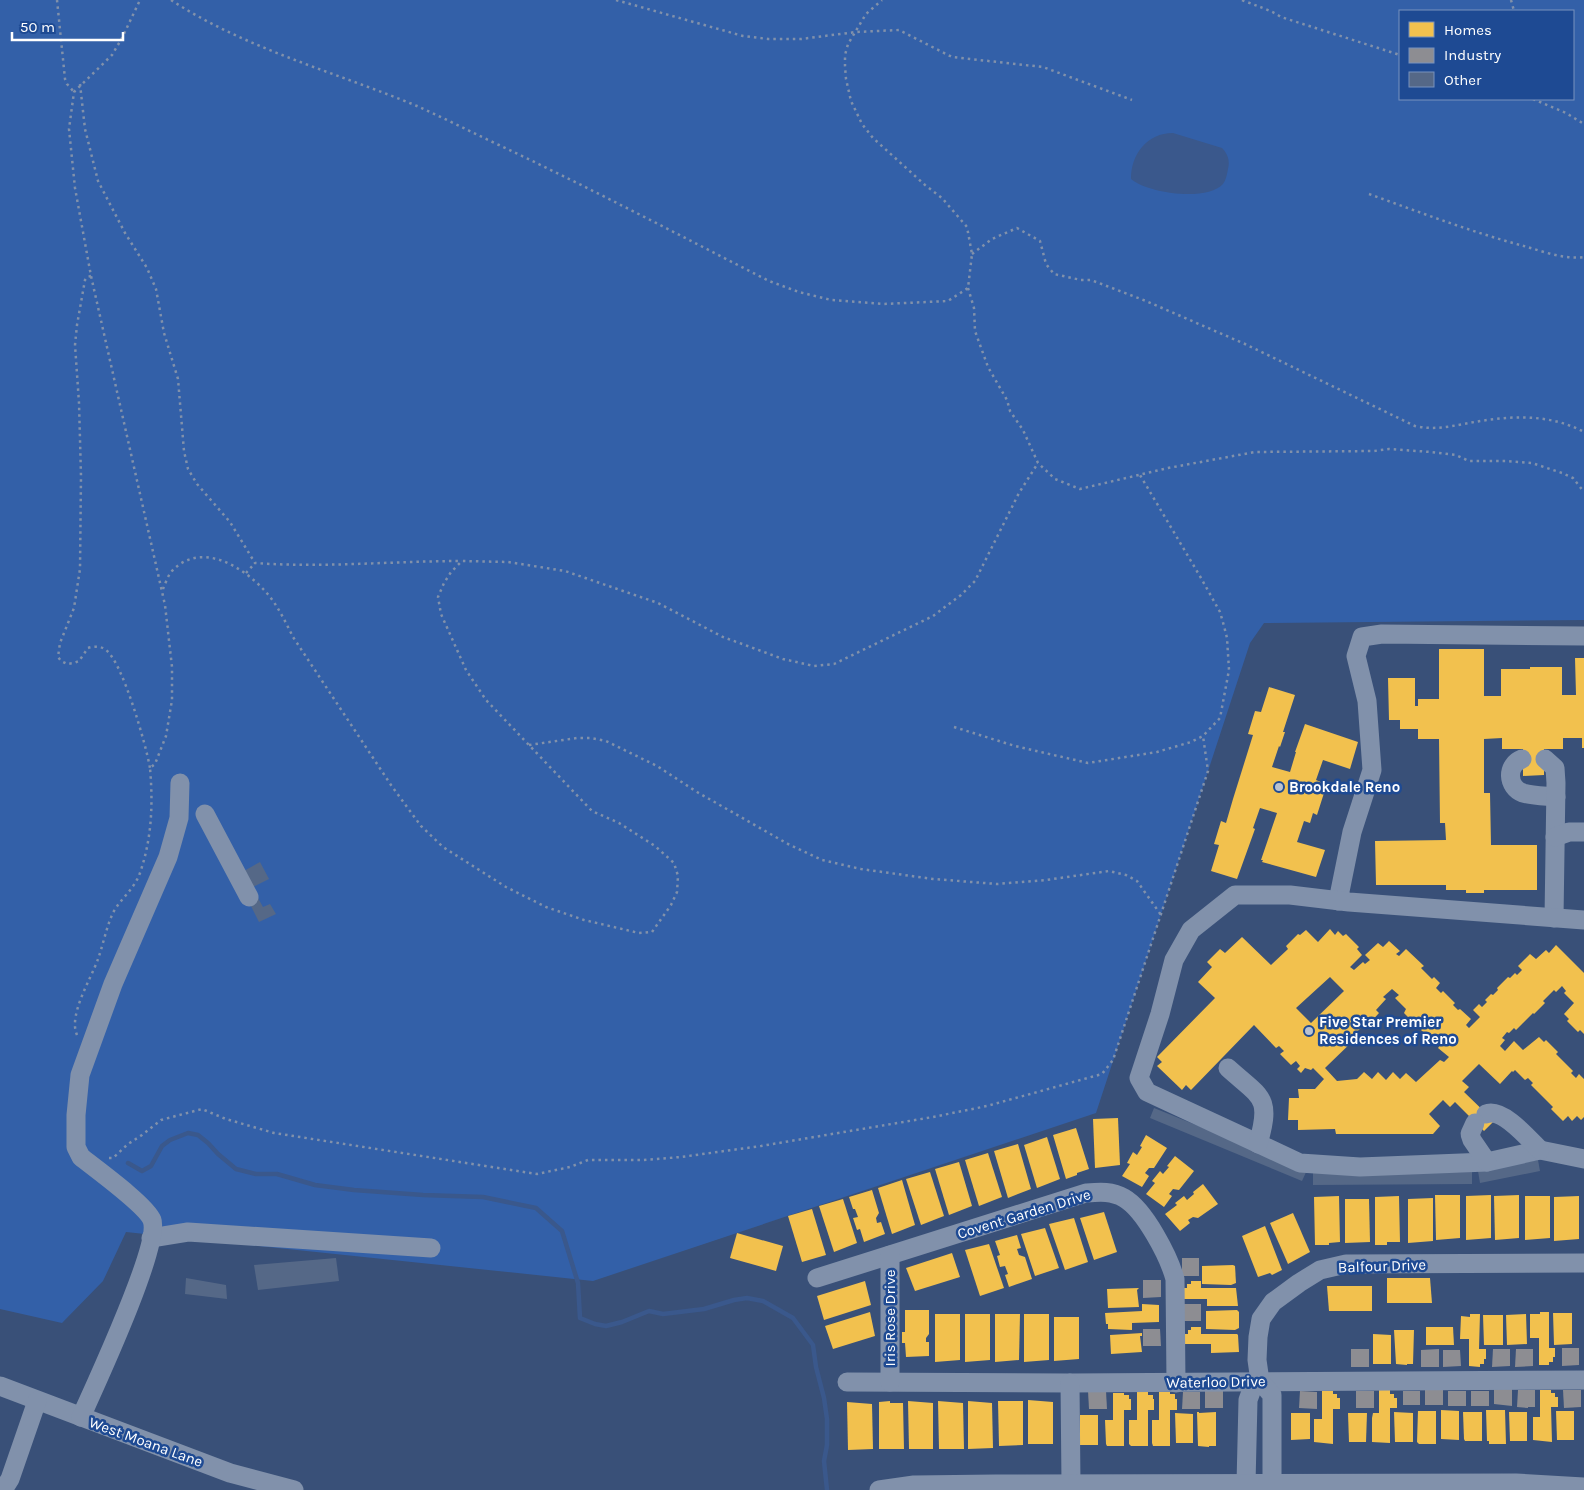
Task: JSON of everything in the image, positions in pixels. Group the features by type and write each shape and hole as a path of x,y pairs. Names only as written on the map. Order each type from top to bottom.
{"street":[{"path":"1338,901 1352,832 1372,770 1367,701 1356,656 1362,636 1382,634 1584,636"},
{"path":"1522,759 1515,762 1511,769 1510,776 1513,784 1522,793 1556,797"},
{"path":"1545,759 1555,768 1554,918"},
{"path":"81,1417 120,1331 146,1259 151,1238 152,1221 142,1207 80,1157 76,1147 76,1115 80,1075 113,984 168,857 179,818 180,783"},
{"path":"205,814 250,897"},
{"path":"1554,837 1569,832 1584,832"},
{"path":"1584,920 1290,896 1235,896 1191,930 1174,960 1160,1014 1139,1078 1147,1092 1300,1163 1360,1167 1487,1162 1540,1150 1584,1159"},
{"path":"1228,1068 1261,1098 1265,1108 1265,1121 1258,1144"},
{"path":"1487,1162 1470,1134 1481,1118 1495,1112 1504,1116 1540,1150"},
{"name":"Covent Garden Drive","path":"817,1278 1086,1193 1105,1192 1125,1198 1147,1220 1171,1263 1175,1279 1176,1383"},
{"path":"151,1238 188,1232 431,1248"},
{"name":"Iris Rose Drive","path":"890,1255 890,1382"},
{"name":"Balfour Drive","path":"1272,1484 1272,1395 1260,1381 1257,1360 1258,1338 1261,1318 1273,1302 1298,1282 1320,1270 1346,1264 1584,1263"},
{"name":"Waterloo Drive","path":"847,1382 1176,1383 1584,1380"},
{"path":"1246,1484 1248,1400 1252,1390 1260,1381"},
{"path":"1070,1383 1071,1484"},
{"name":"West Moana Lane","path":"0,1386 230,1473 294,1490"},
{"path":"3,1490 10,1479 37,1401"},
{"path":"879,1490 914,1485 1071,1484 1516,1483 1584,1487"}],"path":[{"path":"57,0 66,79 67,84 74,92"},
{"path":"140,0 112,55 80,84 74,92 69,129 75,188 91,276 162,590 172,667 172,700 166,736 155,764 150,768"},
{"path":"171,0 204,19 297,62 357,82 418,107 588,188 769,281 799,292 831,300 884,304 948,301 968,288"},
{"path":"616,0 744,36 768,39 801,39 856,32 899,30 952,57 1043,68 1132,100"},
{"path":"882,0 866,14 848,44 845,66 846,79 852,101 862,124 877,142 925,186 942,198 967,227 972,254 968,288 974,308 975,331 983,357 1007,400 1010,411 1023,430 1038,463 1055,479 1080,489 1168,468 1255,452 1374,451 1389,449 1456,455 1469,461 1532,463 1573,478 1584,492"},
{"path":"1242,0 1270,10 1281,17 1399,55"},
{"path":"80,84 85,129 98,181 125,234 147,268 156,289 164,332 178,379 184,451 188,469 197,484 230,522 255,563"},
{"path":"1536,100 1566,112 1584,124"},
{"path":"1369,194 1431,217 1509,242 1550,254 1584,257"},
{"path":"972,254 992,239 1017,228 1040,241 1046,264 1054,274 1080,280 1091,280 1146,301 1245,344 1415,426 1426,429 1450,428 1485,420 1531,417 1565,424 1584,432"},
{"path":"87,1054 75,1030 76,1014 112,916 135,883 144,862 150,839 152,815 150,768 147,751 132,701 113,658 107,651 94,646 88,648 79,661 74,663 67,664 61,661 58,656 60,643 74,608 80,569 81,476 75,345 76,325 84,280 91,276"},
{"path":"255,563 508,562 565,570 658,603 723,637 783,659 814,666 834,664 933,616 961,595 975,581 1019,493 1038,463"},
{"path":"954,727 1016,746 1088,763 1157,752 1191,742 1203,736 1220,718 1229,670 1227,638 1220,612 1140,475"},
{"path":"162,590 171,572 194,558 208,557 221,559 246,574 266,592 282,613 293,637 380,768 421,826 431,837 443,847 506,887 546,907 584,920 621,929 639,933 652,932 672,905 677,892 678,876 674,863 655,846 619,823 592,811 486,700 466,670 441,614 438,597 447,578 462,561"},
{"path":"246,574 255,563"},
{"path":"105,1159 113,1158 128,1144 142,1136 161,1120 202,1109 226,1119 274,1133 537,1174 570,1167 588,1160 643,1160 761,1146 987,1106 1102,1074 1113,1060 1208,771 1203,736"},
{"path":"530,745 577,738 606,741 657,766 697,792 788,844 822,860 861,869 933,880 997,884 1046,880 1109,871 1126,875 1138,882 1161,915"}],"shaded area":[{"path":"0,0 1584,0 1584,620 1264,623 1250,643 1096,1113 593,1281 126,1232 103,1281 62,1323 0,1309"},
{"path":"1173,133 1222,148 1229,160 1223,184 1215,190 1204,193 1177,194 1150,188 1131,179 1134,161 1142,147 1155,137"}],"building: Homes":[{"path":"1439,649 1484,649 1484,696 1501,696 1501,669 1530,669 1530,667 1562,667 1562,695 1576,695 1575,658 1584,658 1584,748 1582,748 1582,738 1563,738 1563,749 1544,749 1544,775 1523,776 1523,749 1502,749 1502,738 1484,739 1484,793 1490,793 1491,845 1537,845 1537,890 1484,890 1484,893 1466,893 1466,890 1446,890 1446,885 1376,885 1375,841 1446,840 1445,823 1440,823 1439,739 1418,739 1418,729 1400,729 1400,720 1389,720 1388,678 1415,678 1415,706 1418,706 1418,699 1439,699"},
{"name":"Brookdale Reno","path":"1269,687 1295,695 1283,732 1285,732 1272,767 1290,772 1305,724 1358,742 1350,769 1323,760 1316,780 1323,783 1320,792 1324,793 1317,815 1313,813 1310,823 1304,821 1297,842 1325,850 1316,877 1262,862 1263,860 1261,860 1277,813 1260,808 1253,828 1255,829 1237,879 1211,871 1219,845 1214,844 1221,821 1226,823 1253,735 1248,734 1255,711 1261,712"},
{"name":"Five Star Premier Residences of Reno","path":"1330,929 1335,935 1338,931 1343,936 1346,934 1359,947 1357,949 1362,955 1350,967 1354,970 1363,962 1365,964 1370,960 1365,955 1378,943 1383,947 1389,941 1400,951 1396,954 1399,956 1406,949 1424,966 1421,968 1432,979 1434,977 1440,983 1436,988 1441,993 1443,991 1455,1003 1453,1005 1458,1010 1460,1009 1471,1019 1466,1025 1469,1028 1480,1017 1473,1010 1479,1004 1482,1007 1487,1002 1485,1000 1498,990 1497,988 1508,977 1510,978 1515,973 1517,975 1522,970 1518,966 1530,954 1536,959 1546,950 1549,953 1556,945 1584,973 1584,1034 1580,1030 1578,1032 1567,1021 1569,1019 1564,1014 1574,1003 1564,993 1566,991 1562,986 1556,992 1554,990 1543,1001 1545,1003 1516,1030 1514,1028 1509,1033 1507,1032 1502,1038 1505,1040 1500,1046 1505,1051 1514,1041 1523,1050 1539,1037 1544,1042 1546,1040 1558,1052 1556,1054 1573,1071 1571,1073 1576,1078 1579,1074 1584,1079 1584,1117 1581,1120 1577,1116 1572,1121 1568,1116 1563,1121 1551,1109 1553,1107 1531,1085 1533,1083 1528,1078 1525,1080 1515,1070 1500,1084 1479,1064 1462,1081 1469,1087 1464,1092 1494,1121 1484,1131 1455,1102 1450,1107 1443,1100 1429,1114 1440,1126 1433,1134 1336,1134 1335,1129 1298,1130 1298,1120 1288,1120 1289,1098 1299,1098 1298,1089 1315,1089 1324,1079 1313,1068 1311,1070 1305,1068 1301,1073 1297,1069 1300,1066 1296,1061 1291,1065 1280,1054 1284,1051 1279,1046 1276,1048 1254,1025 1191,1090 1186,1085 1182,1090 1157,1066 1162,1062 1157,1057 1215,998 1198,982 1212,967 1207,962 1220,949 1225,953 1242,937 1271,965 1288,949 1286,946 1298,934 1300,935 1306,930 1318,942","holes":["1330,977 1344,991 1311,1023 1296,1008","1392,989 1399,995 1395,998 1406,1009 1404,1013 1416,1025 1421,1020 1426,1024 1421,1030 1434,1042 1436,1039 1441,1044 1438,1048 1449,1057 1444,1062 1440,1060 1416,1082 1406,1073 1400,1079 1393,1072 1386,1080 1378,1072 1372,1079 1364,1072 1357,1079 1337,1081 1325,1068 1358,1036 1356,1033 1366,1022 1369,1024 1379,1013 1376,1010 1386,999 1383,997"]},
{"path":"1118,1118 1120,1165 1095,1168 1093,1119"},
{"path":"1076,1128 1089,1169 1066,1179 1053,1135"},
{"path":"1146,1135 1167,1148 1154,1168 1149,1168 1145,1173 1149,1176 1142,1187 1122,1176 1130,1164 1127,1163 1133,1152 1137,1155"},
{"path":"1047,1137 1060,1179 1037,1188 1024,1145"},
{"path":"1018,1144 1031,1189 1008,1198 994,1151"},
{"path":"988,1153 1002,1197 979,1206 965,1160"},
{"path":"1175,1156 1194,1171 1179,1190 1173,1189 1169,1194 1172,1196 1164,1207 1146,1194 1155,1183 1152,1181 1160,1171 1163,1174"},
{"path":"959,1162 972,1206 949,1215 935,1169"},
{"path":"930,1172 944,1216 921,1225 906,1179"},
{"path":"902,1180 915,1225 892,1234 878,1188"},
{"path":"1203,1184 1218,1204 1198,1218 1193,1217 1188,1220 1190,1223 1180,1231 1165,1214 1177,1205 1175,1203 1184,1196 1187,1200"},
{"path":"872,1190 879,1213 876,1218 877,1223 881,1222 885,1234 864,1242 860,1229 857,1230 853,1218 858,1217 849,1197"},
{"path":"1435,1195 1460,1195 1460,1238 1436,1240"},
{"path":"1491,1195 1491,1238 1466,1240 1466,1196"},
{"path":"1519,1195 1519,1238 1495,1240 1494,1196"},
{"path":"1339,1196 1340,1242 1329,1243 1329,1245 1315,1245 1314,1197"},
{"path":"1399,1196 1400,1242 1387,1242 1387,1245 1375,1245 1375,1197"},
{"path":"1525,1196 1550,1196 1550,1238 1525,1240"},
{"path":"1579,1196 1579,1239 1554,1241 1554,1197"},
{"path":"1433,1198 1433,1241 1408,1243 1408,1199"},
{"path":"843,1199 857,1243 834,1252 819,1206"},
{"path":"1345,1199 1369,1199 1370,1242 1345,1243"},
{"path":"812,1209 826,1255 802,1262 788,1216"},
{"path":"1104,1212 1117,1252 1094,1260 1080,1218"},
{"path":"1293,1213 1310,1252 1288,1264 1270,1223"},
{"path":"1074,1218 1088,1262 1065,1270 1049,1224"},
{"path":"1265,1226 1282,1270 1272,1275 1270,1273 1258,1277 1242,1236"},
{"path":"1045,1228 1059,1268 1035,1276 1021,1234"},
{"path":"737,1233 783,1246 776,1271 730,1258"},
{"path":"1017,1235 1021,1248 1017,1249 1019,1255 1025,1257 1032,1279 1009,1287 1005,1275 1008,1274 1005,1266 1000,1267 997,1256 1000,1255 995,1241"},
{"path":"989,1244 1004,1288 980,1296 965,1250"},
{"path":"952,1253 960,1277 915,1291 906,1268"},
{"path":"1202,1266 1235,1266 1236,1283 1231,1285 1202,1284"},
{"path":"1387,1278 1430,1278 1432,1303 1387,1303"},
{"path":"865,1281 871,1305 824,1320 817,1296"},
{"path":"1191,1281 1201,1281 1201,1288 1236,1288 1238,1306 1207,1306 1207,1299 1184,1299 1183,1288 1187,1288 1187,1284 1191,1284"},
{"path":"1327,1286 1372,1286 1372,1311 1329,1311"},
{"path":"1139,1288 1137,1290 1139,1307 1108,1308 1107,1289"},
{"path":"1142,1304 1159,1305 1159,1322 1132,1323 1132,1330 1108,1329 1105,1313 1142,1311"},
{"path":"905,1310 929,1310 929,1334 926,1342 929,1342 929,1356 906,1357 905,1343 902,1343 902,1332 905,1332"},
{"path":"1237,1310 1239,1312 1239,1328 1235,1330 1206,1329 1206,1311"},
{"path":"870,1312 875,1336 833,1349 825,1326"},
{"path":"1540,1312 1549,1312 1549,1348 1555,1348 1555,1357 1553,1357 1553,1362 1549,1362 1549,1365 1539,1365 1539,1338 1530,1338 1530,1314 1540,1314"},
{"path":"1553,1313 1572,1313 1572,1344 1554,1345"},
{"path":"935,1314 960,1314 960,1360 935,1362"},
{"path":"965,1314 990,1314 990,1360 965,1362"},
{"path":"995,1314 1020,1314 1019,1360 995,1362"},
{"path":"1024,1314 1049,1314 1049,1360 1024,1362"},
{"path":"1470,1314 1480,1314 1479,1349 1486,1349 1486,1359 1484,1359 1484,1364 1480,1364 1480,1367 1469,1366 1469,1339 1460,1339 1461,1316 1470,1317"},
{"path":"1526,1314 1527,1344 1507,1345 1506,1315"},
{"path":"1483,1315 1503,1315 1503,1345 1484,1345"},
{"path":"1054,1317 1079,1317 1079,1359 1054,1361"},
{"path":"1191,1327 1201,1327 1201,1334 1237,1334 1239,1352 1211,1353 1211,1344 1184,1344 1184,1334 1188,1334 1188,1330 1191,1330"},
{"path":"1426,1327 1453,1327 1454,1345 1426,1345"},
{"path":"1394,1330 1414,1330 1413,1364 1396,1364"},
{"path":"1142,1333 1142,1336 1140,1336 1142,1352 1111,1354 1110,1335"},
{"path":"1373,1334 1391,1335 1391,1364 1373,1364"},
{"path":"1379,1390 1390,1390 1390,1394 1394,1394 1394,1398 1397,1398 1397,1408 1390,1408 1390,1443 1372,1442 1372,1418 1373,1413 1379,1413"},
{"path":"1540,1390 1551,1390 1551,1393 1555,1393 1555,1397 1558,1397 1558,1407 1551,1407 1552,1442 1533,1440 1533,1417 1540,1417"},
{"path":"1322,1391 1333,1391 1333,1394 1337,1394 1337,1398 1340,1398 1340,1409 1333,1409 1333,1444 1314,1442 1314,1419 1322,1419"},
{"path":"1137,1392 1148,1392 1148,1395 1153,1395 1154,1399 1154,1410 1148,1410 1148,1446 1131,1446 1129,1444 1129,1420 1137,1420"},
{"path":"1159,1392 1170,1392 1170,1394 1175,1394 1175,1399 1177,1399 1177,1410 1170,1410 1170,1446 1153,1446 1152,1443 1152,1420 1159,1420"},
{"path":"1113,1393 1124,1393 1124,1395 1129,1395 1129,1399 1131,1399 1131,1410 1124,1410 1124,1446 1107,1446 1106,1444 1105,1420 1113,1420"},
{"path":"1028,1400 1053,1402 1053,1444 1028,1444"},
{"path":"890,1401 890,1403 903,1403 904,1449 879,1449 879,1402"},
{"path":"908,1401 933,1403 933,1449 909,1449"},
{"path":"938,1401 963,1403 964,1449 939,1449"},
{"path":"968,1401 992,1403 993,1448 968,1449"},
{"path":"998,1401 1023,1401 1023,1445 999,1446"},
{"path":"847,1402 872,1404 873,1449 848,1450"},
{"path":"1441,1410 1459,1411 1459,1440 1441,1439"},
{"path":"1486,1410 1505,1410 1506,1444 1489,1444 1489,1441 1487,1441"},
{"path":"1418,1411 1436,1411 1436,1444 1419,1444 1417,1442"},
{"path":"1556,1411 1574,1411 1574,1440 1557,1440"},
{"path":"1197,1412 1216,1412 1216,1446 1198,1446"},
{"path":"1394,1412 1413,1413 1413,1442 1395,1442"},
{"path":"1463,1412 1482,1412 1482,1441 1465,1441"},
{"path":"1509,1412 1527,1412 1527,1441 1510,1441"},
{"path":"1175,1413 1193,1414 1193,1443 1176,1443"},
{"path":"1291,1413 1310,1413 1310,1439 1291,1440"},
{"path":"1348,1413 1367,1413 1366,1442 1349,1442"},
{"path":"1080,1415 1098,1415 1098,1445 1080,1445"}],"building: Industry":[{"path":"1182,1258 1199,1258 1199,1276 1182,1276"},
{"path":"1143,1280 1161,1280 1161,1297 1143,1298"},
{"path":"1184,1304 1201,1304 1201,1321 1184,1321"},
{"path":"1143,1329 1160,1329 1161,1346 1143,1346"},
{"path":"1562,1348 1579,1348 1579,1365 1562,1366"},
{"path":"1351,1349 1369,1349 1369,1367 1351,1367"},
{"path":"1439,1349 1439,1367 1421,1367 1421,1350"},
{"path":"1493,1349 1510,1349 1510,1366 1492,1367"},
{"path":"1516,1349 1533,1349 1533,1366 1515,1367"},
{"path":"1443,1350 1460,1350 1461,1366 1443,1367"},
{"path":"1443,1389 1443,1405 1425,1405 1425,1390"},
{"path":"1494,1389 1512,1389 1512,1406 1494,1404"},
{"path":"1205,1390 1223,1391 1223,1408 1205,1408"},
{"path":"1518,1390 1535,1390 1535,1407 1517,1407"},
{"path":"1563,1390 1581,1390 1581,1407 1564,1408"},
{"path":"1088,1391 1106,1391 1107,1409 1089,1409"},
{"path":"1300,1391 1317,1392 1317,1409 1299,1408"},
{"path":"1356,1391 1374,1391 1374,1408 1356,1408"},
{"path":"1403,1391 1420,1391 1420,1405 1403,1405"},
{"path":"1448,1391 1466,1391 1466,1406 1448,1406"},
{"path":"1471,1391 1489,1391 1489,1406 1471,1406"},
{"path":"1183,1392 1200,1392 1200,1409 1182,1409"}],"building: Other":[{"path":"260,862 269,879 251,888 242,872"},
{"path":"258,898 263,907 270,904 276,914 259,922 249,902"},
{"path":"1154,1108 1307,1170 1302,1181 1150,1118"},
{"path":"1538,1160 1540,1171 1480,1183 1478,1171"},
{"path":"1472,1172 1472,1184 1313,1185 1313,1173"},
{"path":"336,1258 339,1281 258,1290 254,1265"},
{"path":"186,1278 226,1285 227,1299 185,1294"}],"waterway":[{"path":"128,1163 142,1171 151,1166 162,1146 170,1140 188,1133 198,1135 236,1169 256,1174 277,1174 315,1185 354,1190 483,1197 536,1208 562,1231 578,1283 580,1318 595,1324 606,1326 649,1311 663,1314 704,1309 747,1298 763,1301 793,1318 813,1345 827,1419 827,1445 824,1461 827,1490"}],"place":[{"name":"Brookdale Reno","path":"1279,787"},
{"name":"Five Star Premier Residences of Reno","path":"1309,1031"}]}
